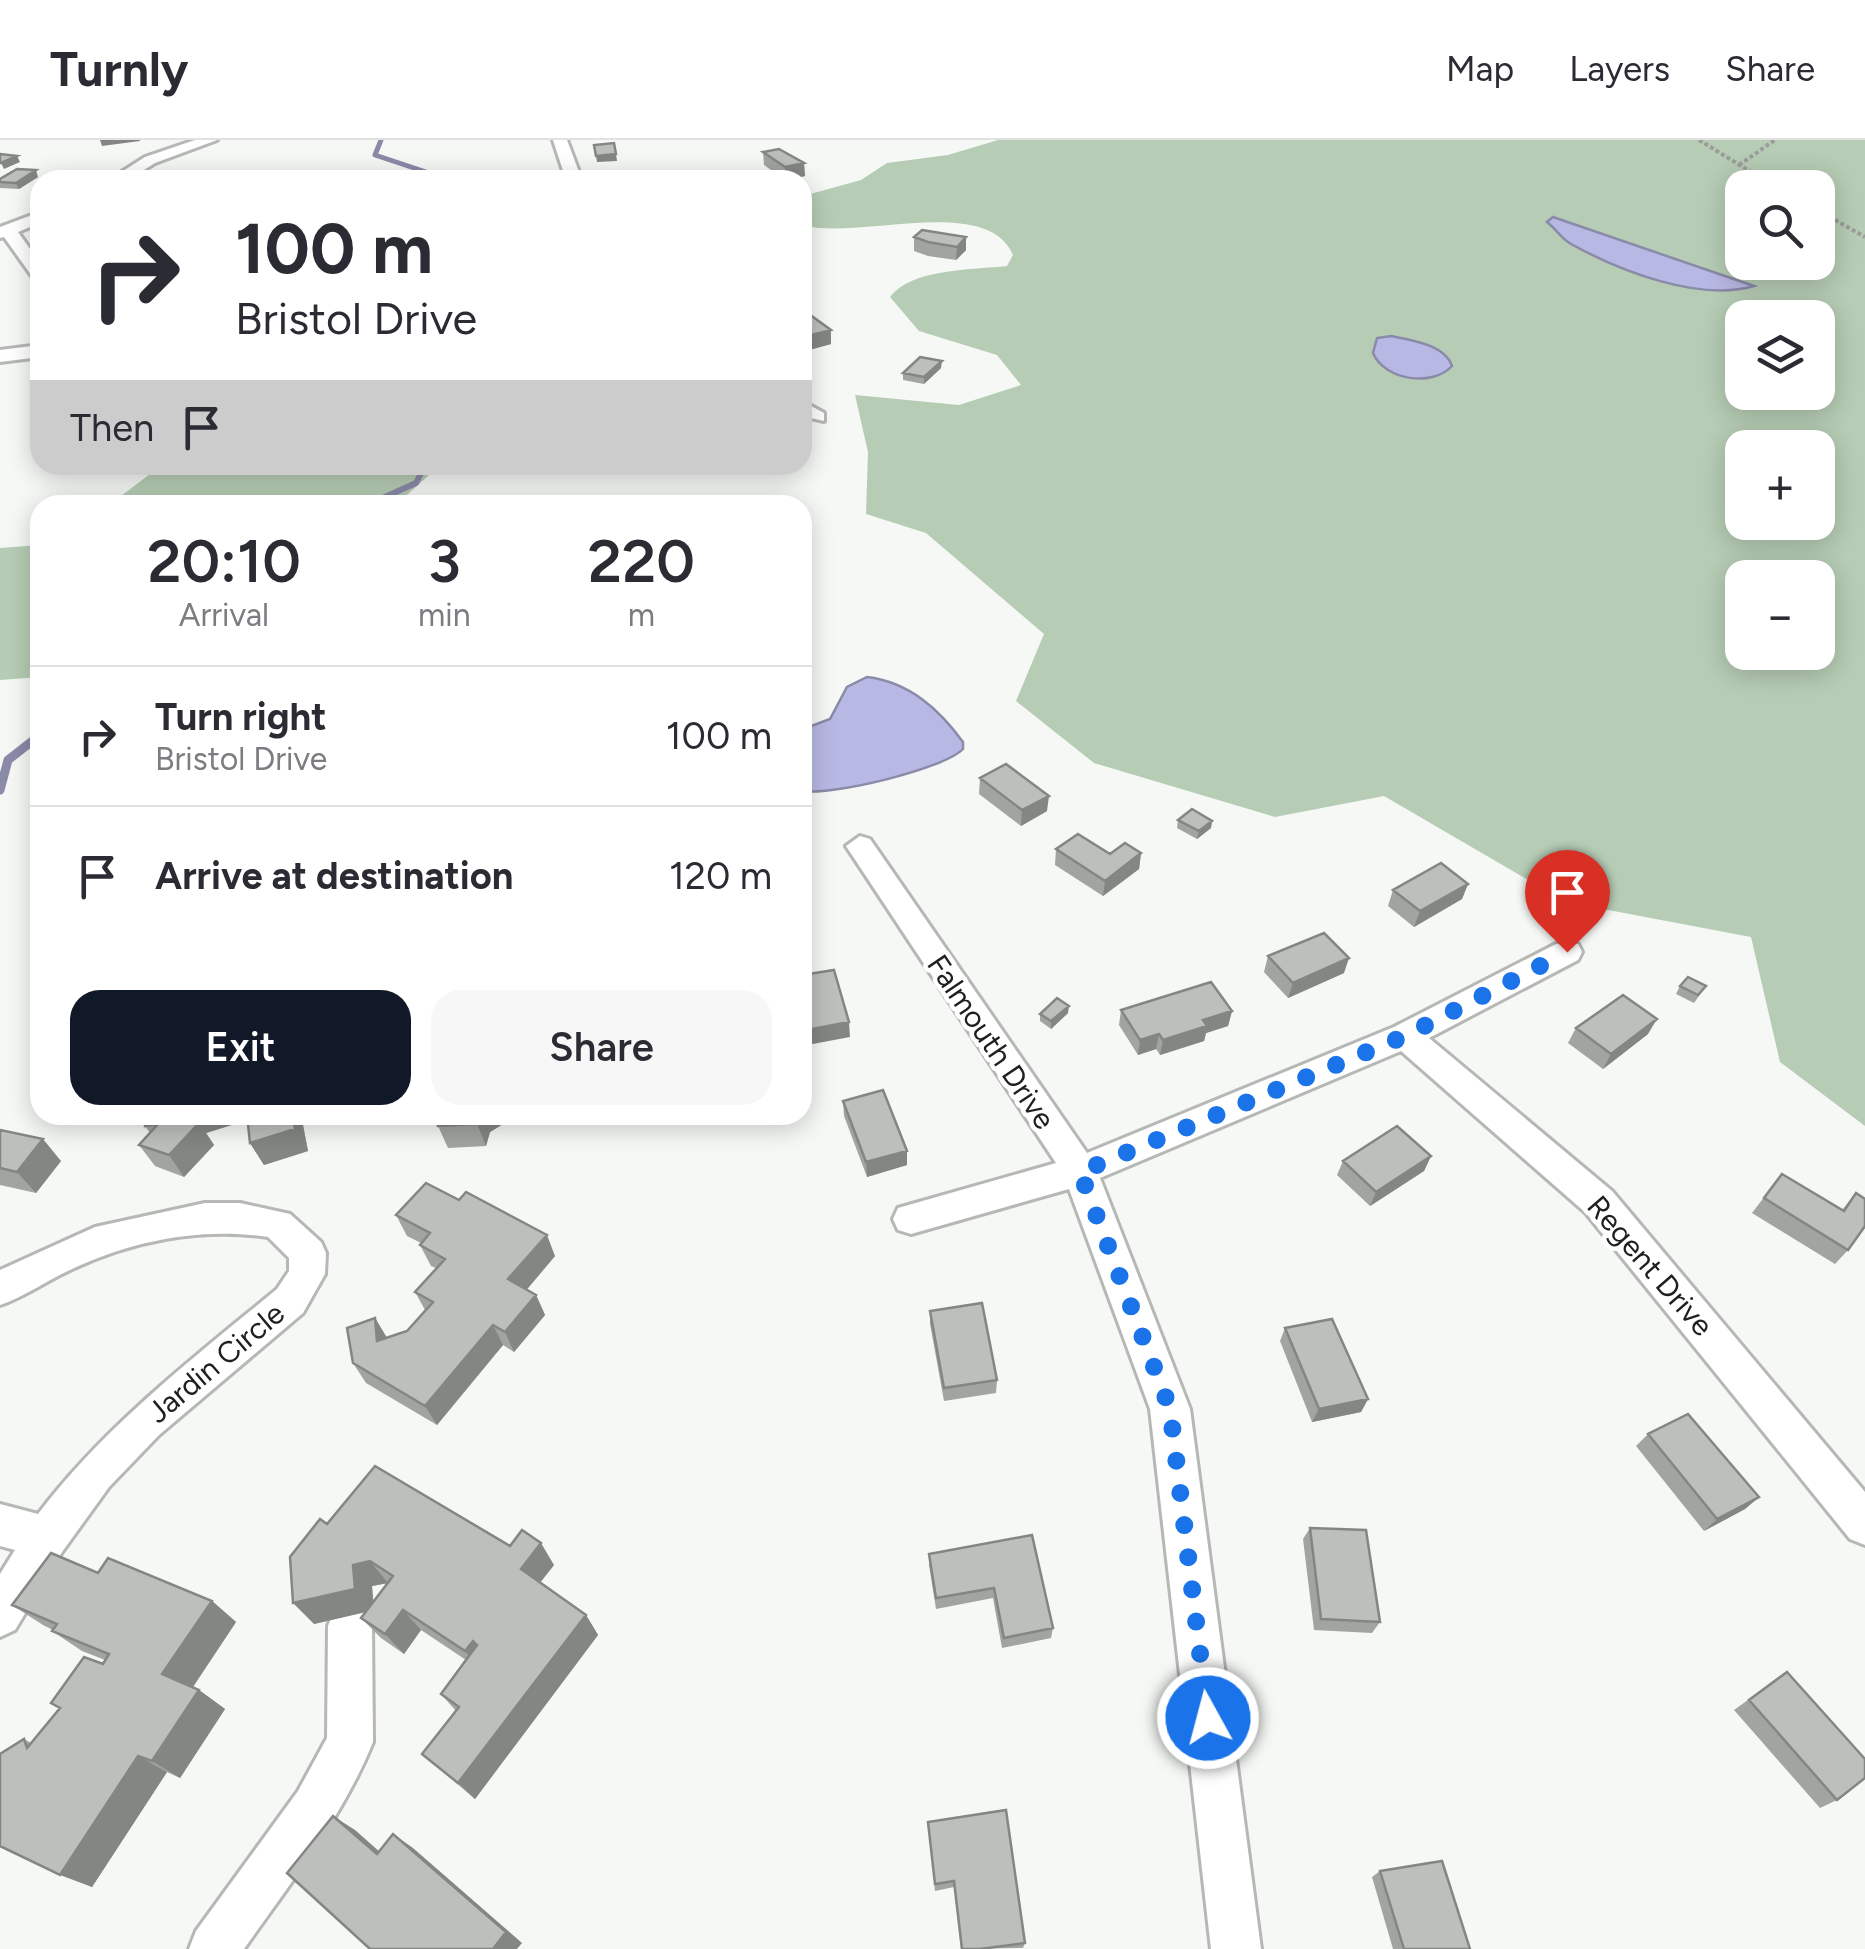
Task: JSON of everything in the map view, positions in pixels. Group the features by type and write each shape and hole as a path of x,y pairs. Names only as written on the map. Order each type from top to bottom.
{"street":[{"path":"134,170 150,160 210,140"},
{"path":"560,140 570,170"},
{"path":"30,221 4,232 30,263"},
{"path":"0,356 30,353"},
{"name":"Falmouth Drive","path":"860,846 1080,1172 1170,1409 1236,1949"},
{"path":"911,1219 1080,1172 1405,1036 1567,952"},
{"name":"Regent Drive","path":"1405,1036 1600,1202 1865,1524"},
{"name":"Jardin Circle","path":"0,1289 22,1275 124,1232 206,1218 277,1223 308,1253 307,1274 290,1301 144,1422 95,1473 47,1537 0,1615"},
{"path":"0,1525 47,1537"},
{"path":"214,1949 315,1808 350,1742 350,1626"}],"path":[{"path":"1699,140 1746,170"},
{"path":"1739,166 1775,140"},
{"path":"1835,220 1865,237"}],"green space":[{"path":"998,140 1865,140 1865,1126 1780,1062 1751,937 1566,902 1384,796 1275,817 1094,763 1016,701 1044,634 926,533 866,514 868,452 855,395 959,405 1021,385 997,355 919,331 890,297 913,280 1007,266 1013,255 999,237 977,226 949,222 854,228 812,226 812,194 861,180 887,163 948,155"},
{"path":"149,475 429,475 407,495 122,495"},
{"path":"30,546 30,678 0,680 0,548"}],"water":[{"path":"1553,217 1725,276 1725,280 1754,286 1709,290 1660,281 1568,242 1547,222"},
{"path":"1391,336 1435,348 1452,366 1433,377 1398,375 1373,353 1377,338"},
{"path":"867,677 910,691 954,730 963,749 934,765 886,779 812,791 812,726 830,719 847,687"}],"building":[{"path":"614,143 616,154 596,156 594,145"},
{"path":"779,149 804,163 785,167 763,152"},
{"path":"0,154 17,156 0,163"},
{"path":"17,169 36,170 30,170 16,183 0,179"},
{"path":"922,230 966,237 957,247 914,237"},
{"path":"812,316 831,330 812,335"},
{"path":"920,357 942,361 924,377 903,373"},
{"path":"1006,764 1049,796 1022,810 980,778"},
{"path":"1192,809 1212,821 1199,831 1178,820"},
{"path":"1078,834 1110,854 1125,843 1141,853 1105,881 1056,849"},
{"path":"1441,863 1468,884 1420,911 1393,890"},
{"path":"1324,933 1349,958 1293,983 1268,956"},
{"path":"834,970 849,1022 812,1029 812,973"},
{"path":"1688,977 1706,986 1698,995 1680,986"},
{"path":"1211,982 1232,1011 1203,1020 1207,1026 1163,1040 1159,1034 1140,1040 1121,1010"},
{"path":"1623,995 1657,1019 1611,1054 1576,1028"},
{"path":"1057,998 1069,1006 1051,1021 1040,1014"},
{"path":"883,1090 907,1151 866,1162 843,1101"},
{"path":"157,1125 197,1125 169,1155 139,1145"},
{"path":"248,1125 294,1125 295,1129 250,1143"},
{"path":"1397,1126 1431,1156 1376,1192 1343,1161"},
{"path":"0,1130 43,1139 17,1172 0,1168"},
{"path":"1782,1174 1844,1211 1856,1193 1865,1199 1865,1226 1848,1250 1764,1198"},
{"path":"426,1183 459,1200 466,1192 547,1235 508,1279 536,1295 505,1332 493,1325 425,1406 353,1363 347,1328 375,1318 377,1341 407,1331 433,1302 415,1292 445,1259 420,1245 430,1233 396,1215"},
{"path":"982,1303 997,1380 944,1388 930,1311"},
{"path":"1332,1319 1368,1399 1319,1409 1285,1328"},
{"path":"1688,1414 1759,1497 1717,1519 1648,1434"},
{"path":"375,1466 510,1546 522,1530 541,1543 521,1569 586,1615 458,1783 422,1754 459,1707 441,1694 477,1645 473,1641 465,1651 403,1610 385,1634 361,1618 393,1576 370,1561 353,1565 355,1589 293,1603 290,1557 320,1519 327,1524"},
{"path":"1310,1528 1366,1530 1380,1622 1321,1619"},
{"path":"1032,1535 1053,1628 1004,1638 994,1588 936,1598 929,1554"},
{"path":"51,1553 98,1573 108,1558 212,1601 162,1674 199,1690 152,1761 138,1756 60,1875 0,1846 0,1754 24,1739 27,1748 60,1708 51,1703 84,1657 103,1664 109,1654 52,1631 57,1624 12,1605"},
{"path":"1787,1672 1865,1759 1865,1778 1837,1800 1749,1700"},
{"path":"1006,1810 1025,1943 962,1949 954,1881 935,1884 928,1822"},
{"path":"333,1816 377,1854 393,1834 506,1932 493,1949 370,1949 287,1873"},
{"path":"1442,1861 1470,1949 1404,1949 1380,1871"}],"waterway":[{"path":"381,140 375,155 420,170"},
{"path":"389,495 416,483 420,475"},
{"path":"0,790 8,760 30,743"}],"route":[{"path":"1208,1718 1170,1409 1080,1172 1405,1036 1567,952"}]}
